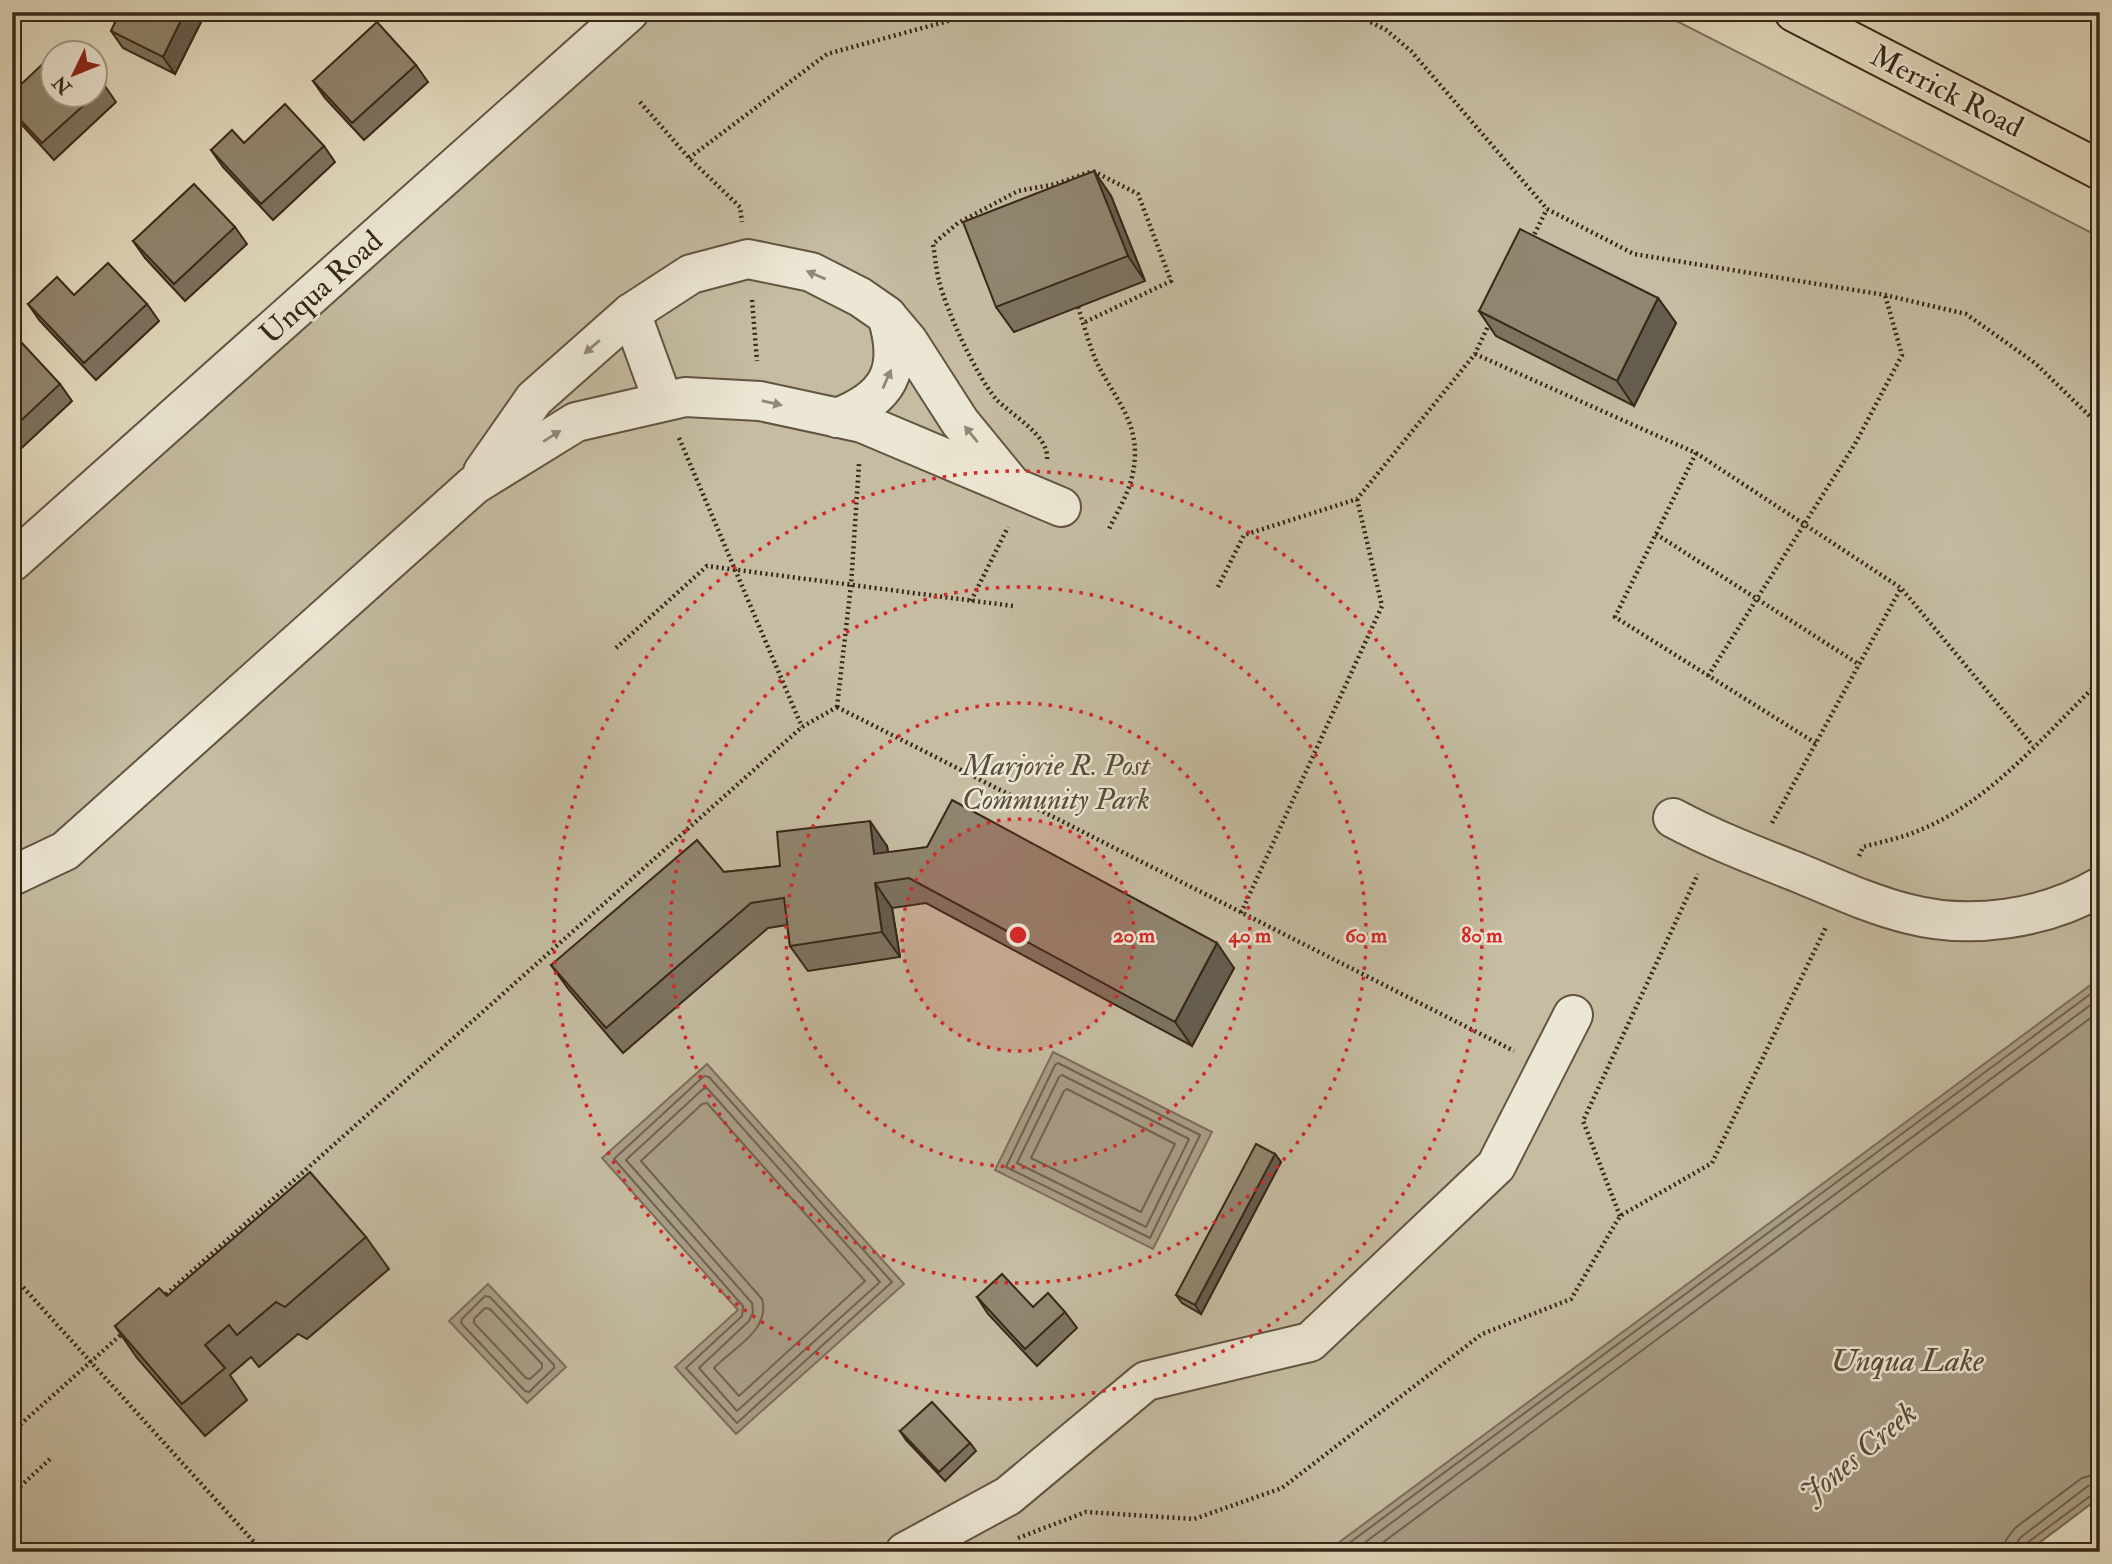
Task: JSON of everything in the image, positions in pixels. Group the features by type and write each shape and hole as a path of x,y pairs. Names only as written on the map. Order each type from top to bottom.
{"main road":[{"name":"Merrick Road","path":"1794,12 2100,170"}],"street":[{"name":"Unqua Road","path":"12,562 629,12"},
{"path":"474,485 534,399 631,313 691,274 748,259 811,272 860,296 886,315 908,341 960,422 1014,487"},
{"path":"631,313 663,401"},
{"path":"849,421 872,401 888,378 893,365 894,350 886,315"},
{"path":"12,876 65,851 474,485 576,422 685,397 760,401 849,421 1061,507"},
{"path":"1672,818 1711,839 1843,891 1909,914 1947,921 2014,917 2047,909 2100,887"},
{"path":"905,1552 1008,1496 1146,1381 1310,1342 1496,1166 1573,1015"}],"path":[{"path":"689,158 827,54 981,12"},
{"path":"1352,12 1386,30 1411,51 1547,209 1634,254 1885,295 1965,314 2035,363 2100,426"},
{"path":"933,244 958,223 1018,191 1056,184 1093,171 1127,188 1138,194 1171,281 1083,323"},
{"path":"1529,245 1547,209"},
{"path":"1708,676 1855,444 1902,355 1885,295"},
{"path":"1078,307 1093,353 1122,402 1132,430 1132,478 1108,531"},
{"path":"1218,587 1244,535 1357,499 1475,354 1493,318"},
{"path":"1475,354 1696,453 1901,588 2033,746"},
{"path":"663,401 802,727"},
{"path":"837,707 851,585 849,421"},
{"path":"1696,453 1615,617 1817,744"},
{"path":"1241,913 1382,606 1357,499"},
{"path":"1656,534 1860,665"},
{"path":"616,648 707,566 1013,606"},
{"path":"1754,855 1901,588"},
{"path":"1009,1542 1086,1512 1194,1519 1282,1488 1482,1334 1571,1299 1620,1216 1712,1163 1863,847 1915,832 1966,805 2002,778 2100,681"},
{"path":"837,707 1546,1067"},
{"path":"152,1306 802,727 837,707"},
{"path":"1620,1216 1583,1121 1701,868"},
{"path":"12,1275 263,1552"},
{"path":"12,1432 132,1325"},
{"path":"12,1412 23,1423"},
{"path":"12,1494 50,1459"}],"green space":[{"name":"Marjorie R. Post Community Park","path":"652,12 1659,12 2100,237 2100,1497 2027,1552 12,1552 12,582"}],"water":[{"name":"Unqua Lake","path":"2100,978 2100,1497 2027,1552 1326,1552"},
{"path":"1053,1052 1212,1132 1153,1249 995,1170"},
{"path":"707,1064 904,1284 736,1434 675,1367 738,1310 602,1158"},
{"path":"488,1284 566,1367 527,1403 449,1321"}],"building":[{"path":"120,12 185,12 163,57 111,31"},
{"path":"377,22 416,65 352,123 313,81"},
{"path":"38,68 38,108 81,108 42,143 12,111 12,93"},
{"path":"285,104 324,146 261,204 211,150 232,130 244,143"},
{"path":"1094,171 1128,256 996,307 963,222"},
{"path":"194,184 235,227 174,284 133,241"},
{"path":"1520,229 1658,298 1617,381 1479,311"},
{"path":"108,263 147,304 84,363 28,304 57,277 74,295"},
{"path":"21,342 60,384 12,429 12,350"},
{"path":"952,800 1217,943 1175,1022 909,878 875,883 882,932 790,946 784,898 751,903 606,1028 551,965 697,840 724,872 780,866 777,832 870,821 874,854 927,847"},
{"path":"1256,1144 1275,1154 1195,1305 1176,1295"},
{"path":"310,1172 366,1237 285,1307 276,1302 237,1335 229,1325 205,1345 225,1368 182,1404 115,1326 159,1288 167,1296"},
{"path":"1002,1274 1033,1307 1048,1293 1065,1312 1025,1349 977,1297"},
{"path":"932,1402 970,1443 939,1472 900,1431"}],"water label":[{"name":"Jones Creek","path":"1858,1453"}]}
